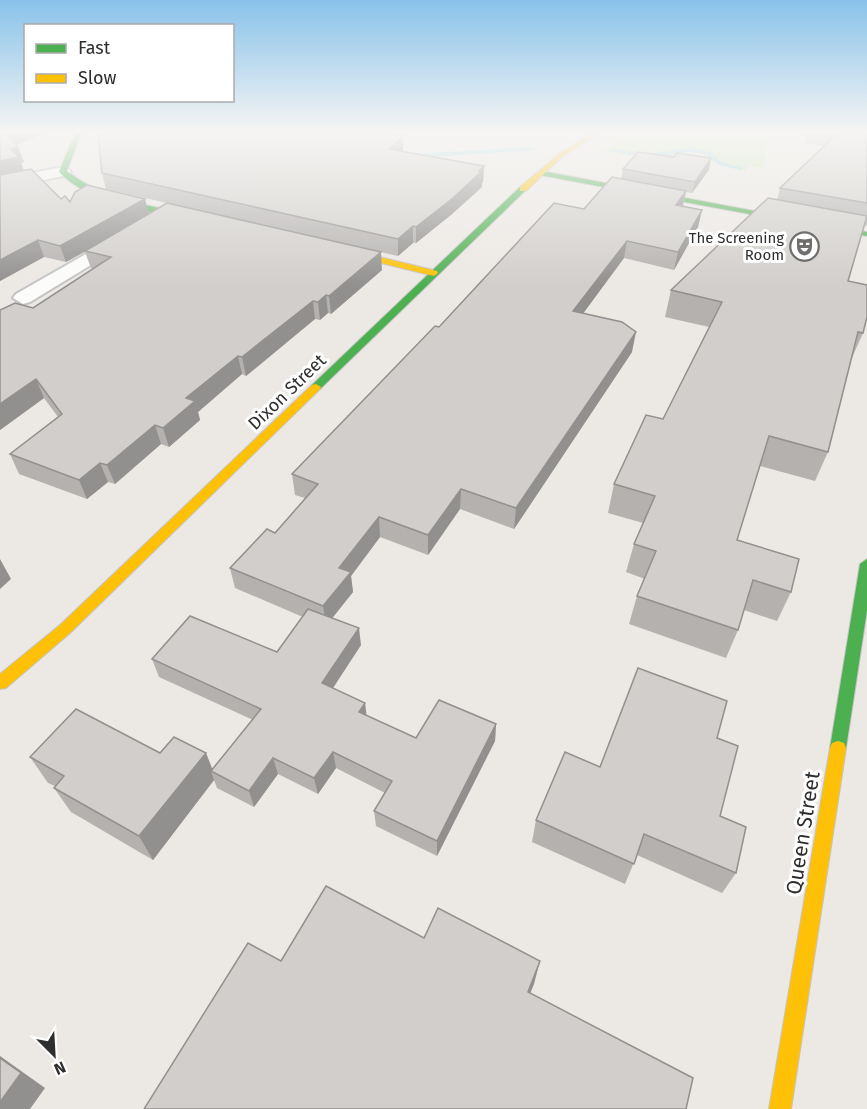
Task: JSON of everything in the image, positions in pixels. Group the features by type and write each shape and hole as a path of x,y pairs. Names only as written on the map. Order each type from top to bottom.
{"street":[{"path":"72,183 96,194 216,222"},
{"name":"Dixon Street","path":"0,683 65,629 416,293 434,273 532,183"},
{"path":"594,183 867,234"},
{"path":"22,298 168,212"},
{"path":"330,248 434,273"},
{"name":"Queen Street","path":"780,1109 867,564"}],"building":[{"path":"0,183 45,183 61,199 65,196 70,202 75,192 87,185 145,199 60,246 38,240 0,260"},
{"path":"146,183 469,183 453,198 398,239"},
{"path":"607,183 642,183 686,191 676,205 702,210 678,252 627,241 573,311 622,322 636,332 516,508 461,489 428,535 379,517 339,568 351,572 323,606 230,568 267,529 275,533 318,484 292,474 435,326 439,327 554,203 584,209"},
{"path":"786,183 867,183 867,203 780,188"},
{"path":"768,198 867,216 848,281 867,285 867,317 863,333 858,332 828,452 769,436 737,540 799,559 791,592 753,580 738,630 637,596 656,551 634,544 655,496 614,484 646,415 663,419 722,302 671,290"},
{"path":"167,203 381,252 329,296 326,295 318,302 313,301 242,357 238,356 186,398 195,401 163,428 155,425 107,465 100,463 79,480 10,454 62,414 36,379 0,404 0,310 15,303 33,308 111,257 85,251"},
{"path":"308,609 359,628 322,683 365,703 359,712 416,738 439,700 496,724 437,841 374,811 392,781 333,752 314,778 273,758 249,791 211,771 261,709 152,659 190,616 277,652"},
{"path":"638,668 727,701 717,738 738,746 720,816 746,827 736,873 644,834 634,864 536,820 565,752 600,767"},
{"path":"76,709 160,753 174,737 206,753 139,836 54,788 64,776 30,757"},
{"path":"326,886 424,938 438,908 540,961 528,992 693,1078 686,1109 144,1109 248,943 281,961"},
{"path":"0,1058 21,1073 0,1102"}],"traffic: fast":[{"path":"78,183 94,192 128,204 201,219"},
{"path":"594,183 867,234"},
{"path":"316,387 523,189"},
{"path":"838,748 867,564"}],"traffic: slow":[{"path":"523,189 530,183"},
{"path":"339,250 434,273"},
{"path":"0,683 65,629 316,387"},
{"path":"780,1109 838,748"}],"place":[{"name":"The Screening Room","path":"805,247"}]}
